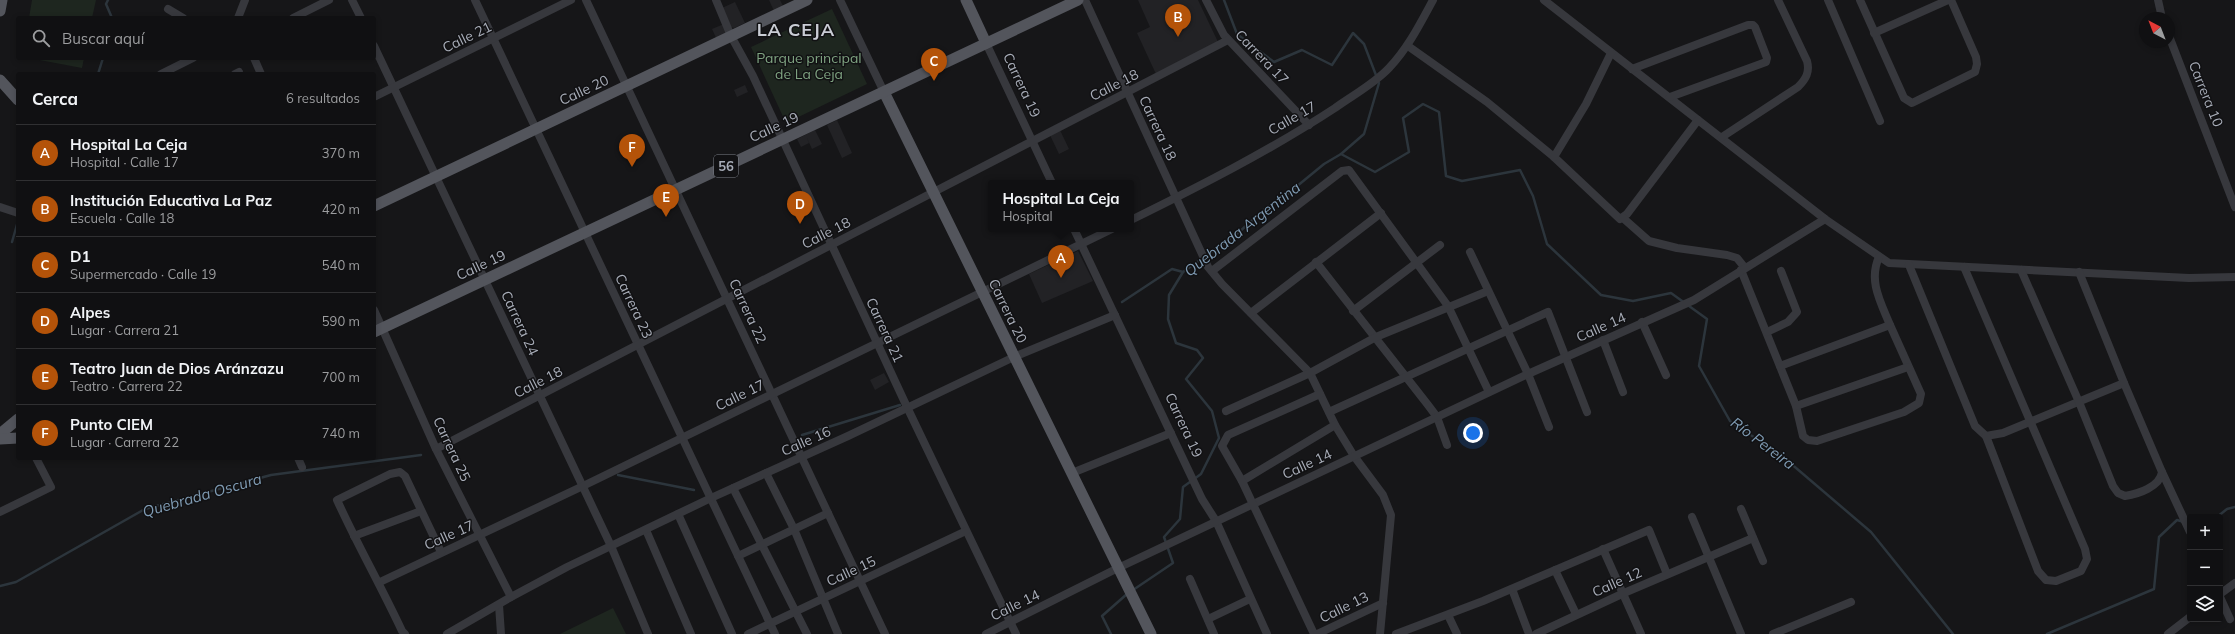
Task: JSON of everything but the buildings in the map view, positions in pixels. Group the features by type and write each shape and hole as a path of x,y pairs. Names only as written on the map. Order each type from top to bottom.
{"main road":[{"path":"0,11 2,0"},
{"name":"Calle 20","path":"376,205 807,0"},
{"name":"Carrera 19","path":"966,0 986,43"},
{"name":"Calle 19","path":"378,330 1078,0"},
{"path":"0,80 13,92"},
{"name":"Carrera 20","path":"884,92 1151,634"},
{"path":"0,434 16,421"},
{"path":"0,439 16,438"}],"street":[{"path":"239,16 245,0"},
{"path":"297,16 329,0"},
{"path":"352,0 360,16"},
{"name":"Carrera 23","path":"474,0 771,623 774,634"},
{"name":"Calle 21","path":"376,96 570,0"},
{"name":"Carrera 22","path":"586,0 803,456 885,634"},
{"name":"Carrera 21","path":"716,0 731,36 753,76 781,140 1016,634"},
{"name":"Carrera 20","path":"840,0 884,92"},
{"name":"Carrera 18","path":"1086,0 1127,92 1210,269 1310,373 1335,426 1354,456 1384,495 1390,515 1380,634"},
{"name":"Carrera 17","path":"1206,0 1228,40 1309,125"},
{"name":"Calle 17","path":"1134,219 1176,198 1309,125 1367,86 1388,69 1408,46 1434,0"},
{"path":"1544,0 1610,54 1670,97 1825,219 1889,263 2189,278 2235,277"},
{"path":"1722,138 1798,86 1806,78 1808,72 1807,61 1778,0"},
{"path":"1828,0 1880,121"},
{"path":"1860,0 1904,98 1912,103 1975,72 1977,64 1976,57 1951,0"},
{"path":"1874,33 1948,0"},
{"path":"2158,0 2161,12"},
{"path":"168,9 180,16"},
{"path":"1632,69 1748,25 1753,25 1756,28 1767,58 1766,62 1670,97"},
{"name":"Calle 18","path":"436,449 1228,40"},
{"name":"Carrera 19","path":"986,43 1051,180"},
{"path":"1408,46 1475,92 1554,156 1617,218 1623,218 1649,241 1677,248 1728,255 1737,258 1743,269 1766,332 1796,406 1803,436 1810,441 1817,441 1896,414 1916,406 1921,400 1920,394 1890,325 1874,283 1873,273 1879,257"},
{"name":"Carrera 10","path":"2174,48 2235,207"},
{"name":"Carrera 24","path":"376,50 611,546 648,634"},
{"path":"1554,156 1586,104 1610,54"},
{"path":"165,72 189,60"},
{"path":"255,60 260,72"},
{"path":"1623,218 1698,120"},
{"path":"1210,269 1345,170 1349,170 1355,176 1448,306 1489,392"},
{"path":"0,207 16,212"},
{"path":"1251,313 1381,213"},
{"name":"Calle 14","path":"986,634 1251,504 1528,374 1642,322 1676,309 1694,300 1743,269 1804,234 1825,219"},
{"name":"Carrera 19","path":"1075,232 1191,476 1216,521 1250,600 1267,634"},
{"name":"Calle 17","path":"380,582 441,552 480,536 1106,232"},
{"path":"1353,312 1440,245"},
{"path":"1470,252 1528,374 1549,427"},
{"path":"1316,262 1353,312 1376,337 1437,417 1447,445"},
{"path":"1909,265 1975,426 1986,436 2038,571 2046,580 2056,581 2081,571 2087,559 2085,549 1964,267"},
{"path":"2021,270 2118,493 2125,496 2150,488 2158,480 2162,472"},
{"path":"1766,332 1788,322 1797,312 1781,271"},
{"path":"2079,272 2124,383 2187,526"},
{"path":"1226,411 1310,373 1376,337 1448,306 1488,291"},
{"path":"1329,412 1468,347 1548,312 1587,412"},
{"name":"Calle 16","path":"447,634 511,597 611,546 711,498 1014,357 1115,315"},
{"name":"Carrera 25","path":"376,320 378,330 511,597"},
{"path":"1642,322 1666,375"},
{"path":"1780,366 1890,325"},
{"path":"1603,340 1624,392"},
{"path":"1796,406 1908,367"},
{"path":"1986,436 2003,433 2124,383"},
{"path":"1314,634 1251,504 1242,481 1222,446 1228,435 1320,394"},
{"path":"1242,481 1335,426"},
{"path":"1072,473 1171,433"},
{"path":"0,512 51,487 37,460"},
{"path":"299,460 302,467"},
{"path":"405,634 402,631 380,582 354,536 337,500 390,474 400,472 405,476 441,552"},
{"path":"766,473 794,529 838,634"},
{"path":"733,488 807,634"},
{"path":"354,536 421,510"},
{"path":"1741,510 1763,561"},
{"path":"738,556 828,513"},
{"path":"678,514 732,634"},
{"path":"1692,517 1741,634"},
{"path":"646,530 691,634"},
{"path":"1396,634 1512,589 1649,530 1667,574"},
{"name":"Calle 15","path":"748,634 966,531"},
{"name":"Calle 12","path":"1536,634 1576,614 1753,538"},
{"path":"1604,549 1642,634"},
{"path":"1555,570 1576,614"},
{"path":"1190,579 1214,634"},
{"path":"2223,593 2235,583"},
{"path":"1512,589 1529,634"},
{"path":"1208,619 1250,600"},
{"name":"Calle 13","path":"1317,634 1383,602"},
{"path":"1773,634 1851,602"},
{"path":"2223,603 2230,619"},
{"path":"499,605 501,634"},
{"path":"1448,615 1457,634"},
{"path":"2168,634 2187,619"}],"shaded area":[{"path":"769,0 780,0 783,6 774,11"},
{"path":"1138,0 1198,0 1218,42 1156,74 1137,33 1150,27"},
{"path":"735,2 745,23 734,28 731,27 722,8"},
{"path":"724,24 730,39 719,44 712,29"},
{"path":"745,85 748,92 737,97 734,90"},
{"path":"837,120 852,153 842,158 827,125"},
{"path":"1059,128 1069,149 1059,154 1049,133"},
{"path":"815,130 822,144 812,149 807,138 809,143 801,147 797,139"},
{"path":"1078,251 1093,281 1042,303 1029,274"},
{"path":"884,373 889,382 875,390 870,380"}],"green space":[{"path":"32,0 96,0 92,16 29,16"},
{"name":"Parque principal de La Ceja","path":"832,9 867,84 786,123 751,47"},
{"path":"40,60 84,60 82,68"},
{"path":"613,608 626,634 560,634"}],"waterway":[{"path":"108,0 106,4 111,16"},
{"name":"Río Pereira","path":"1224,0 1237,34 1274,62 1302,50 1332,65 1353,33 1364,44 1379,83 1364,134 1341,154 1375,172 1409,152 1403,118 1423,104 1439,112 1446,176 1462,181 1520,170 1533,196 1547,244 1601,295 1633,301 1671,293 1707,319 1699,366 1730,421 1782,456 1871,532 1953,634"},
{"path":"99,72 102,60"},
{"name":"Quebrada Argentina","path":"1133,590 1173,563 1164,537 1180,519 1183,487 1201,474 1219,438 1212,411 1186,379 1203,358 1197,350 1176,343 1168,319 1169,295 1183,272 1238,233 1266,208 1285,196 1324,164 1341,154"},
{"path":"12,242 16,228"},
{"name":"Quebrada Oscura","path":"1122,302 1172,269 1183,272"},
{"name":"Quebrada Oscura","path":"802,435 900,405"},
{"name":"Quebrada Oscura","path":"0,586 16,582 145,509 271,475 421,455"},
{"name":"Quebrada Oscura","path":"618,475 694,490"},
{"name":"Río Pereira","path":"2221,514 2227,509 2235,507"},
{"name":"Río Pereira","path":"2047,634 2154,589 2159,537 2177,520 2184,522"},
{"name":"Quebrada Argentina","path":"1111,634 1102,616 1127,594"}],"place":[{"name":"Institución Educativa La Paz","path":"1178,37"},
{"name":"D1","path":"934,81"},
{"name":"Punto CIEM","path":"632,167"},
{"name":"Teatro Juan de Dios Aránzazu","path":"666,217"},
{"name":"Alpes","path":"800,224"},
{"name":"Hospital La Ceja","path":"1061,278"}],"district":[{"name":"LA CEJA","path":"796,29"}]}
